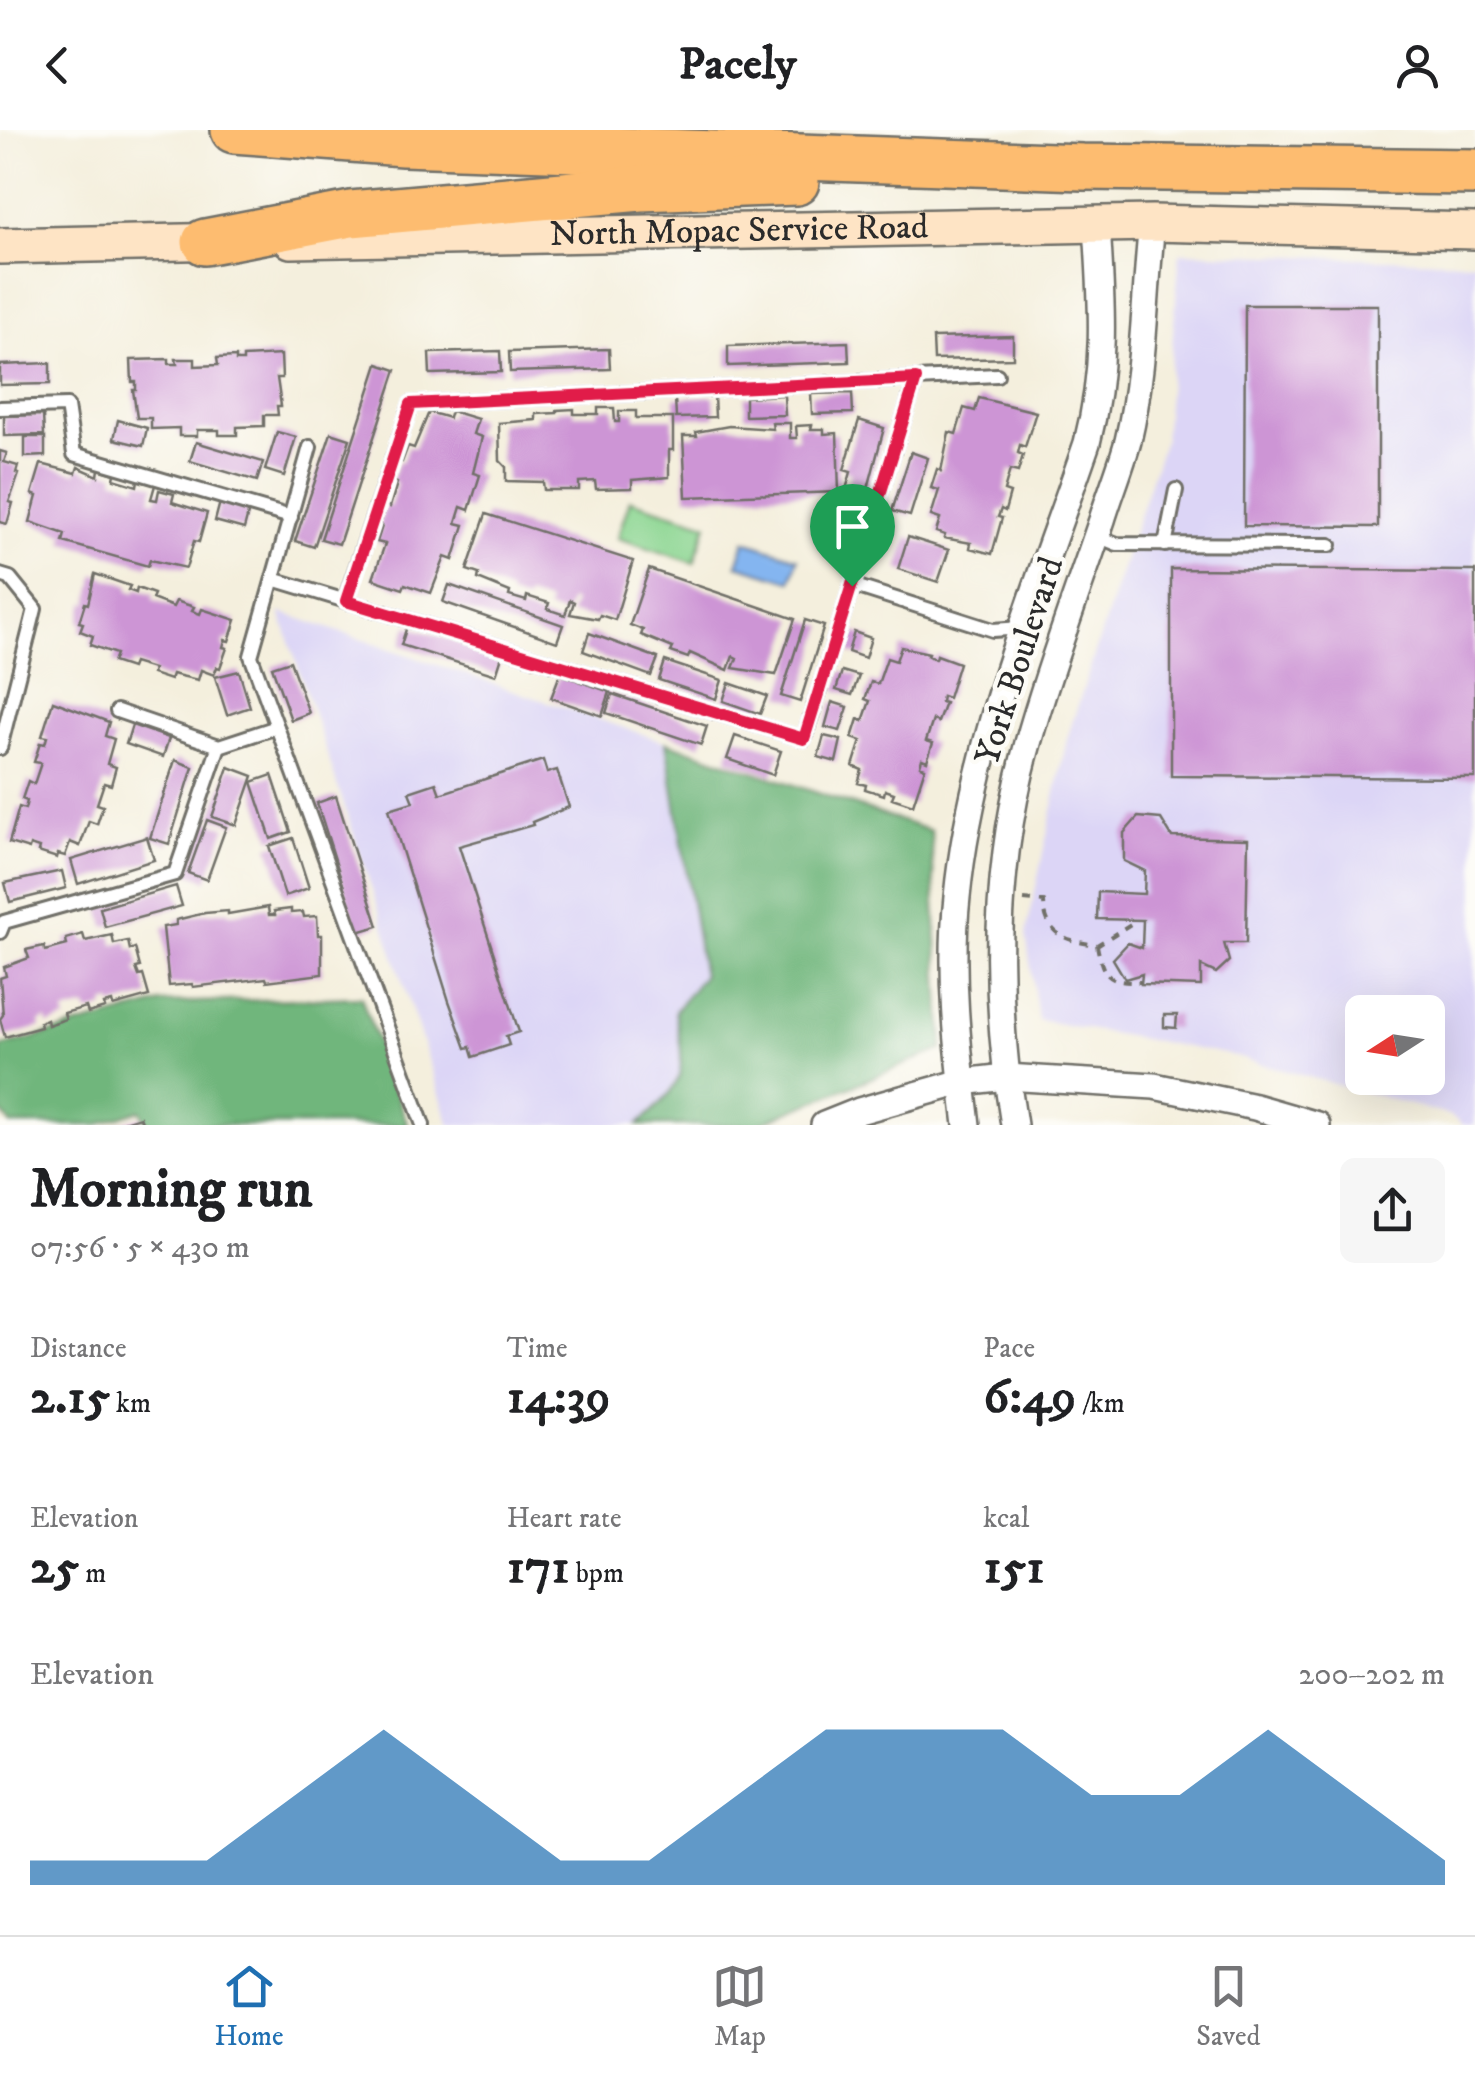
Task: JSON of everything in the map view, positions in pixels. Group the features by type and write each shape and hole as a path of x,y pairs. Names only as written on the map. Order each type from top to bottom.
{"highway":[{"path":"234,130 403,143 1083,167 1475,172"},
{"path":"205,242 351,214 622,190 1083,167"}],"main road":[{"name":"North Mopac Service Road","path":"0,246 1152,223 1475,231"}],"street":[{"name":"York Boulevard","path":"1014,1125 1006,1077 999,952 1004,848 1029,740 1127,443 1142,369 1143,304 1152,223"},
{"name":"York Boulevard","path":"967,1125 954,950 957,895 972,802 1097,404 1102,342 1096,226"},
{"path":"1024,627 1062,640"},
{"path":"824,1125 858,1111 962,1082 1006,1077 1154,1086 1255,1107 1316,1125"}],"lane":[{"path":"346,601 411,404 997,375"},
{"path":"273,579 804,739 916,379"},
{"path":"0,408 67,406 74,454 290,517"},
{"path":"310,447 252,656 423,1125"},
{"path":"1165,544 1176,490"},
{"path":"1097,536 1117,544 1330,546"},
{"path":"0,575 10,578 34,609 0,748"},
{"path":"852,586 992,630 1024,627"},
{"path":"117,711 219,746 277,726"},
{"path":"0,932 4,922 175,874 219,746"}],"path":[{"path":"1015,900 1044,902 1044,914 1054,932 1064,939 1097,945 1137,920"},
{"path":"1097,945 1107,976 1118,982 1142,982"}],"shaded area":[{"path":"1180,252 1475,262 1475,1125 1463,1125 1451,1116 1374,1095 1445,1095 1445,995 1345,995 1345,1087 1225,1054 1038,1020 1026,934 1067,739 1164,439"},
{"path":"280,612 666,742 727,1125 450,1125"}],"green space":[{"path":"630,500 707,524 694,563 617,538"},
{"path":"666,742 931,831 943,1049 756,1125 638,1125 666,1098 679,1076 681,1050 675,1011 703,976"},
{"path":"361,997 408,1125 147,1125 140,1110 97,1125 11,1125 0,1110 0,1047 161,1003"}],"water":[{"path":"745,541 798,558 791,581 737,565"}],"building":[{"path":"1245,305 1378,305 1378,527 1244,526"},
{"path":"1013,336 1013,358 934,360 933,338"},
{"path":"848,342 849,362 728,366 728,346"},
{"path":"609,349 610,369 510,372 509,352"},
{"path":"500,351 501,372 430,374 429,353"},
{"path":"281,355 282,378 277,378 281,406 277,406 278,415 264,415 264,426 237,427 237,435 197,430 197,436 179,436 179,428 151,429 151,418 137,418 131,360 169,359 169,364 177,364 176,359 195,359 195,366 218,365 217,358 236,357 236,361 243,361 243,357"},
{"path":"50,363 50,384 0,385 0,365"},
{"path":"378,364 396,370 339,544 321,539"},
{"path":"852,393 853,413 812,414 811,394"},
{"path":"784,395 785,415 745,416 745,397"},
{"path":"714,396 715,417 676,418 675,398"},
{"path":"979,398 1036,412 1025,447 1020,445 1018,453 1023,455 1018,472 1010,470 1004,491 1010,493 1005,511 1001,509 998,517 1002,518 992,554 970,548 971,543 944,538 936,532 940,519 931,516 939,490 931,488 937,469 941,471 949,432 956,434 964,408 975,411"},
{"path":"598,408 614,408 615,422 619,422 619,411 636,411 636,418 673,418 669,477 632,480 632,488 596,489 595,481 579,482 579,490 544,490 543,482 506,481 506,467 500,461 499,423 536,420 536,414 557,410 598,414"},
{"path":"451,411 478,419 473,434 482,437 473,473 480,475 469,510 461,507 456,523 464,525 453,560 445,557 431,593 373,579 385,544 377,542 382,526 379,525 385,505 390,507 397,483 392,481 399,461 402,462 408,446 414,448 429,412 449,418"},
{"path":"43,415 44,435 4,436 4,416"},
{"path":"118,420 147,428 143,446 114,439"},
{"path":"859,420 884,428 865,500 845,493 851,472 844,470"},
{"path":"772,423 790,423 790,438 797,438 796,426 812,425 811,429 824,429 824,434 837,433 839,492 686,497 683,436 729,426 773,429"},
{"path":"277,432 296,437 284,476 265,470"},
{"path":"331,433 350,439 314,547 295,541"},
{"path":"25,437 45,437 45,456 25,457"},
{"path":"196,442 263,462 257,481 190,461"},
{"path":"0,451 7,453 4,462 18,466 19,474 9,502 13,503 7,524 0,522"},
{"path":"911,452 928,458 910,516 892,511"},
{"path":"41,464 76,473 78,467 98,476 99,469 115,474 114,479 137,486 138,480 155,485 151,499 157,500 159,490 174,494 172,502 207,513 186,568 150,560 148,566 63,542 65,534 30,522 37,496 32,494"},
{"path":"220,502 249,510 244,529 215,521"},
{"path":"486,514 633,561 615,620 570,614 574,602 570,600 565,615 547,609 549,603 527,596 526,601 509,596 510,592 478,579 479,574 467,570"},
{"path":"908,537 949,550 938,582 898,569"},
{"path":"649,569 795,619 776,675 733,668 737,658 733,656 728,670 690,653 688,658 671,652 673,648 641,635 643,630 630,625"},
{"path":"1171,569 1475,571 1475,778 1171,776"},
{"path":"95,574 130,586 128,590 136,593 137,588 154,594 152,599 173,607 176,601 194,607 192,611 200,614 202,609 236,620 229,641 225,640 223,647 227,648 220,668 214,675 201,670 198,680 172,674 170,680 152,674 153,669 113,662 116,654 90,645 93,636 80,631 83,623 79,622"},
{"path":"449,585 563,625 557,642 443,602"},
{"path":"805,620 824,626 800,702 781,696"},
{"path":"407,626 502,656 496,675 401,645"},
{"path":"854,632 871,638 865,658 848,652"},
{"path":"589,633 658,658 651,676 583,651"},
{"path":"901,647 959,663 948,698 942,696 941,702 945,703 938,722 933,720 926,741 933,743 927,761 922,759 920,766 925,768 913,805 892,798 894,793 885,790 884,795 865,789 866,785 858,783 862,770 853,766 861,741 852,738 870,701 865,699 871,682 878,684 887,658 896,661"},
{"path":"290,661 309,713 291,720 272,667"},
{"path":"665,661 722,680 716,699 659,680"},
{"path":"239,671 250,707 227,715 215,677"},
{"path":"842,671 859,676 852,695 836,690"},
{"path":"560,674 610,692 602,716 551,698"},
{"path":"729,683 767,696 760,714 723,701"},
{"path":"612,694 707,726 701,745 606,713"},
{"path":"53,701 109,722 105,736 114,739 107,764 116,767 111,785 104,783 97,804 103,806 97,824 89,821 80,846 70,842 65,856 58,854 57,858 30,845 29,849 9,843 19,807 25,809 27,801 22,799 28,781 34,784 41,763 34,762 40,743 45,744 47,737 42,736"},
{"path":"832,702 848,707 840,731 825,727"},
{"path":"132,725 169,738 163,757 126,744"},
{"path":"735,736 781,751 773,775 727,759"},
{"path":"824,736 841,740 836,762 818,757"},
{"path":"175,760 193,767 169,844 150,838"},
{"path":"543,760 547,773 557,770 569,807 532,822 533,825 459,846 519,1032 506,1036 509,1045 473,1057 449,1001 389,809 413,802 409,792 436,783 440,794"},
{"path":"229,767 253,776 236,825 212,817"},
{"path":"272,775 291,832 271,839 252,782"},
{"path":"336,796 378,926 358,932 317,803"},
{"path":"1138,817 1161,819 1172,837 1248,839 1246,943 1224,943 1229,961 1216,973 1201,966 1201,986 1141,984 1142,974 1125,979 1113,959 1128,943 1142,948 1143,920 1097,919 1098,892 1144,894 1145,871 1124,861 1124,833"},
{"path":"207,820 226,827 207,880 188,873"},
{"path":"147,837 154,860 78,884 71,860"},
{"path":"293,838 309,888 285,896 269,846"},
{"path":"62,871 66,888 10,902 5,883"},
{"path":"176,886 182,906 105,927 100,908"},
{"path":"268,907 269,915 291,909 291,913 303,912 304,917 317,916 318,935 322,935 322,974 169,986 163,927 205,913 228,914"},
{"path":"83,934 85,941 112,935 114,944 128,941 130,950 135,948 140,967 136,968 139,976 143,975 149,996 113,1006 112,1002 104,1004 105,1008 88,1013 86,1007 64,1013 66,1019 48,1025 47,1019 40,1022 41,1027 5,1037 0,1019 0,978 6,976 4,967 29,958 26,950 44,946 45,951 67,945 66,939"},
{"path":"1164,1015 1177,1015 1176,1028 1164,1027"},
{"path":"140,1117 143,1125 117,1124"}],"route":[{"path":"916,379 852,586 804,739 346,601 411,404 916,379"}]}
